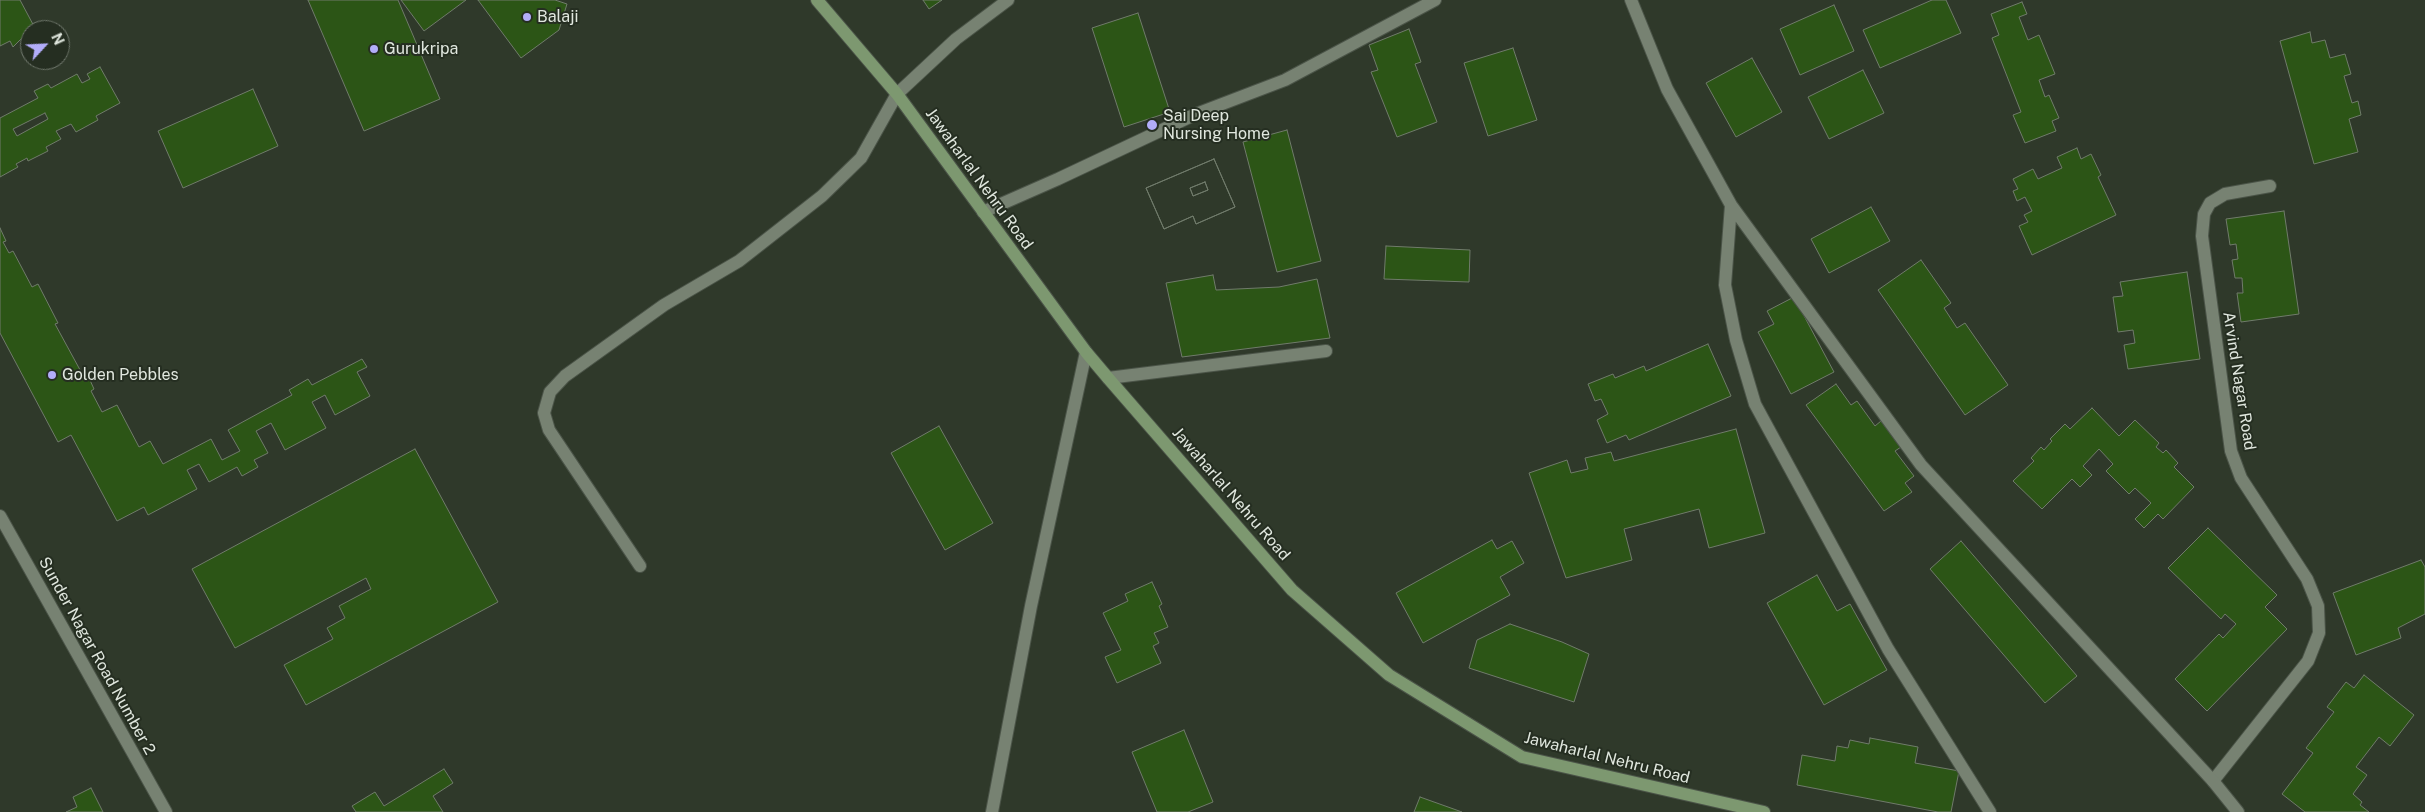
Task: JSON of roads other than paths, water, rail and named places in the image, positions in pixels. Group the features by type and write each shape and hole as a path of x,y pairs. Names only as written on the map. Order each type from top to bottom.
{"street":[{"name":"Jawaharlal Nehru Road","path":"817,0 897,94 1086,352 1108,378 1292,590 1390,675 1522,757 1764,812"},
{"path":"640,566 549,430 544,413 550,392 565,376 664,306 739,261 822,196 861,158 897,94 956,39 1008,0"},
{"path":"983,212 1196,114 1285,80 1435,0"},
{"path":"1631,0 1667,89 1731,205 1921,465 2213,781 2238,812"},
{"name":"Arvind Nagar Road","path":"2213,781 2308,661 2319,633 2318,606 2307,579 2241,478 2231,451 2202,236 2204,214 2210,203 2225,194 2270,186"},
{"path":"1731,205 1725,285 1736,340 1755,404 1888,650 1990,812"},
{"path":"1108,378 1326,351"},
{"path":"992,812 1031,606 1086,352"},
{"name":"Sunder Nagar Road Number 2","path":"0,516 166,812"}],"place":[{"name":"Balaji","path":"527,17"},
{"name":"Gurukripa","path":"374,49"},
{"name":"Sai Deep Nursing Home","path":"1152,125"},
{"name":"Golden Pebbles","path":"52,375"}]}
